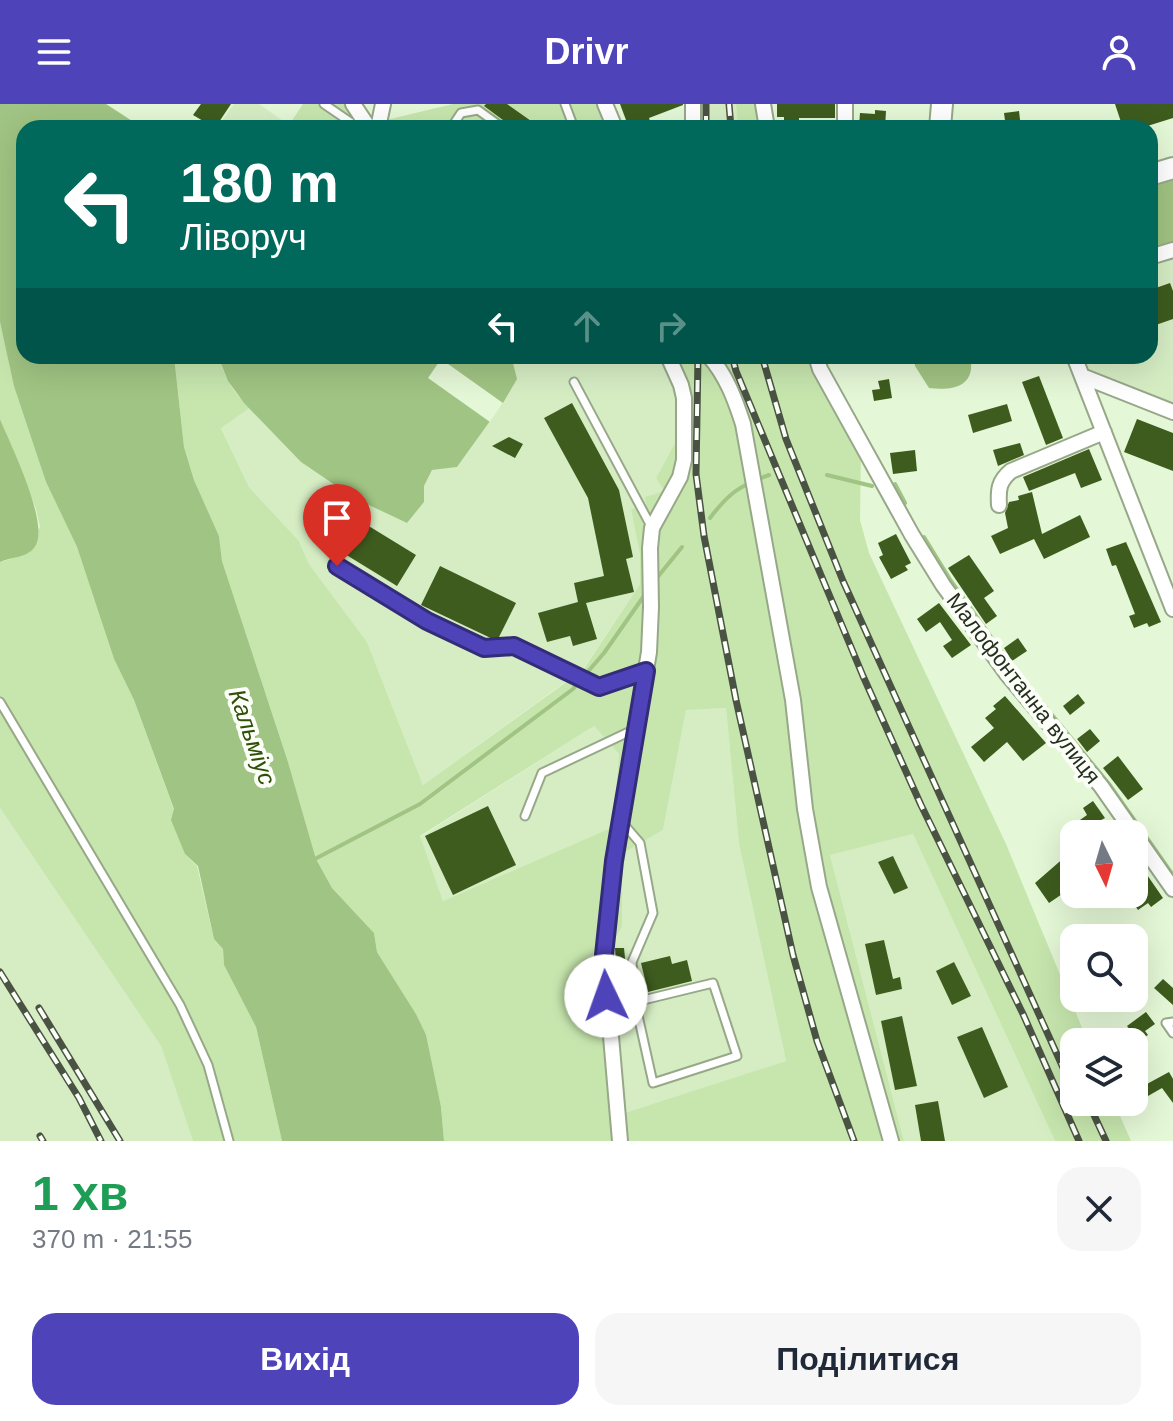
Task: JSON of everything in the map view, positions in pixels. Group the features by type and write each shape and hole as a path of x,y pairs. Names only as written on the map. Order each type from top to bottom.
{"street":[{"path":"620,1141 604,967 621,820 646,671 652,528 680,477 684,460 684,398 672,364"},
{"path":"716,364 733,395 743,424 793,700 805,809 819,887 891,1141"},
{"name":"Малофонтанна вулиця","path":"818,364 912,535 943,585 1007,674 1101,786 1173,889"},
{"path":"1077,364 1173,609"},
{"path":"1082,376 1173,412"},
{"path":"999,505 998,491 1003,478 1011,471 1104,432"}],"lane":[{"path":"324,104 347,120"},
{"path":"456,120 461,113 478,110 492,120"},
{"path":"574,382 652,528"},
{"path":"337,566 427,621 484,648 514,646 599,687 646,671"},
{"path":"0,702 180,1005 208,1065 229,1141"},
{"path":"525,816 542,773 637,728"},
{"path":"621,820 640,843 653,913 632,962 635,1002 653,1083 737,1056 713,983 635,1002"},
{"path":"1173,1022 1166,1023 1173,1033"}],"shaded area":[{"path":"234,104 259,104 282,120 223,120"},
{"path":"303,104 346,104 357,120 292,120"},
{"path":"453,104 561,104 567,120 386,120"},
{"path":"567,104 602,104 608,120 574,120"},
{"path":"699,104 736,104 737,120 699,120"},
{"path":"736,104 757,104 760,120 737,120"},
{"path":"1173,178 1173,244 1158,249 1158,183"},
{"path":"1173,257 1173,405 1085,370 1083,364 1158,364 1158,262"},
{"path":"0,322 15,386 46,482 77,547 114,659 134,700 174,810 185,854 197,866 214,939 223,949 224,965 256,1027 282,1141 193,1141 161,1046 0,808 0,562 20,556 40,527 36,509 0,419"},
{"path":"175,364 221,364 234,391 251,407 221,428 249,487 299,541 309,564 367,642 423,785 583,670 640,584 640,555 631,509 646,505 645,497 664,491 656,478 676,441 676,393 661,364 814,364 861,453 860,520 869,553 1006,844 1060,974 1060,1012 1076,1012 1082,1028 1060,1028 1060,1116 1120,1116 1131,1141 1055,1141 913,834 830,855 904,1141 444,1141 441,1107 416,1014 377,952 374,933 332,888 316,859 288,762 222,561 219,536 194,480 184,447","holes":["726,708 739,844 786,1061 625,1113 609,949 622,927 622,854 663,830 686,710","594,726 619,754 613,827 443,901 420,836"]},
{"path":"513,364 661,364 676,393 676,441 656,478 664,491 647,505 631,509 640,555 640,584 583,669 423,785 367,642 309,564 299,541 249,487 221,427 251,407 301,462 354,498 407,523 424,502 424,486 432,470 457,467 503,403"},
{"path":"915,366 971,366 966,381 946,389 929,388"},
{"path":"0,419 28,485 38,522 38,537 31,551 0,562"},
{"path":"726,708 739,844 786,1061 625,1114 609,949 622,927 622,854 663,830 686,709"},
{"path":"594,726 619,754 613,827 443,901 420,837"},
{"path":"0,808 161,1046 193,1141 0,1141"},
{"path":"913,834 1055,1141 904,1141 830,855"}],"water":[{"name":"Кальміус","path":"0,104 106,104 131,120 16,120 16,364 175,364 184,447 194,480 219,536 222,561 288,762 316,859 332,888 374,933 377,952 426,1035 441,1107 444,1141 282,1141 256,1027 224,965 223,949 214,939 198,866 185,854 171,820 174,809 134,700 114,659 77,547 46,482 14,386 0,322"},
{"path":"221,364 513,364 517,379 457,467 432,470 424,486 424,502 407,523 354,498 301,462 244,403 228,381"}],"pier":[{"path":"438,364 448,364 503,403 490,422 428,378"}],"building":[{"path":"201,104 231,104 220,120 201,120 193,115"},
{"path":"507,104 530,120 503,120 484,106"},
{"path":"620,104 683,104 650,120 626,120"},
{"path":"777,104 835,104 835,118 784,120 784,117 777,117"},
{"path":"1115,104 1173,104 1173,118 1158,123 1158,120 1120,120"},
{"path":"875,110 886,111 885,120 859,120 860,113 875,114"},
{"path":"1019,111 1020,120 1005,120 1004,113"},
{"path":"1170,283 1173,319 1158,324 1158,287"},
{"path":"1039,376 1063,438 1046,445 1022,382"},
{"path":"889,379 892,398 874,401 872,390 880,389 878,381"},
{"path":"572,403 619,490 633,557 626,559 634,592 586,603 597,639 573,646 570,636 547,642 538,613 578,602 574,583 604,576 588,498 544,418"},
{"path":"1007,404 1012,421 973,433 968,415"},
{"path":"1137,419 1173,433 1173,471 1124,452"},
{"path":"509,437 523,444 515,458 492,446"},
{"path":"1020,443 1024,455 998,466 993,450"},
{"path":"1089,449 1102,480 1081,488 1075,473 1029,491 1023,477"},
{"path":"915,450 917,471 893,474 890,453"},
{"path":"1032,492 1042,534 1080,515 1090,537 1044,559 1034,539 1000,554 991,536 1008,528 1005,513 1009,502"},
{"path":"341,509 416,555 397,586 322,540"},
{"path":"896,534 911,563 905,566 908,570 891,579 879,557 883,555 878,543"},
{"path":"1126,542 1161,622 1149,627 1147,623 1134,628 1129,616 1135,614 1116,565 1112,566 1106,549"},
{"path":"969,555 994,591 984,598 997,616 986,624 948,568"},
{"path":"440,566 516,603 497,641 421,605"},
{"path":"939,603 971,645 952,658 943,646 952,640 940,622 926,632 917,619"},
{"path":"1018,638 1027,651 1012,661 1004,648"},
{"path":"1078,694 1085,703 1070,715 1063,706"},
{"path":"1005,696 1046,743 1023,761 1007,742 984,762 971,747 994,728 985,718"},
{"path":"1090,729 1100,741 1087,752 1077,739"},
{"path":"1118,756 1143,789 1128,800 1103,768"},
{"path":"1093,801 1105,818 1080,820 1087,815 1083,808"},
{"path":"488,806 516,865 453,895 425,836"},
{"path":"893,856 908,888 894,894 878,862"},
{"path":"1060,861 1060,896 1049,903 1035,883"},
{"path":"1148,876 1163,898 1151,907 1148,903"},
{"path":"884,940 893,979 900,977 902,989 876,995 865,944"},
{"path":"615,948 624,948 631,1019 620,1020"},
{"path":"670,956 672,964 687,960 692,981 648,992 641,963"},
{"path":"954,962 971,996 952,1005 936,971"},
{"path":"1163,979 1173,988 1173,1005 1154,988"},
{"path":"1146,1012 1155,1024 1148,1029 1127,1026"},
{"path":"902,1016 917,1086 895,1090 881,1021"},
{"path":"982,1027 1008,1087 984,1098 957,1037"},
{"path":"1169,1072 1173,1079 1173,1103 1162,1088 1148,1096 1148,1083"},
{"path":"938,1101 945,1141 921,1141 915,1105"}],"waterway":[{"path":"710,518 735,491 769,475"},
{"path":"827,475 872,486"},
{"path":"895,484 905,503"},
{"path":"924,537 951,581 1011,665 1109,784 1173,875"},
{"path":"656,579 682,547"},
{"path":"311,861 420,804 573,689 604,653 646,593"}],"railway":[{"path":"706,104 706,120"},
{"path":"729,104 730,120"},
{"path":"698,364 696,474 704,536 736,700 793,955 817,1041 854,1141"},
{"path":"734,364 863,676 921,805 1023,1014 1079,1141"},
{"path":"764,364 786,439 843,581 1060,1061"},
{"path":"0,972 79,1098 101,1141"},
{"path":"39,1008 120,1141"},
{"path":"1094,1116 1106,1141"},
{"path":"40,1136 43,1141"}],"route":[{"path":"337,566 427,621 484,648 514,646 599,687 646,671 614,861 604,955 606,996"}]}
